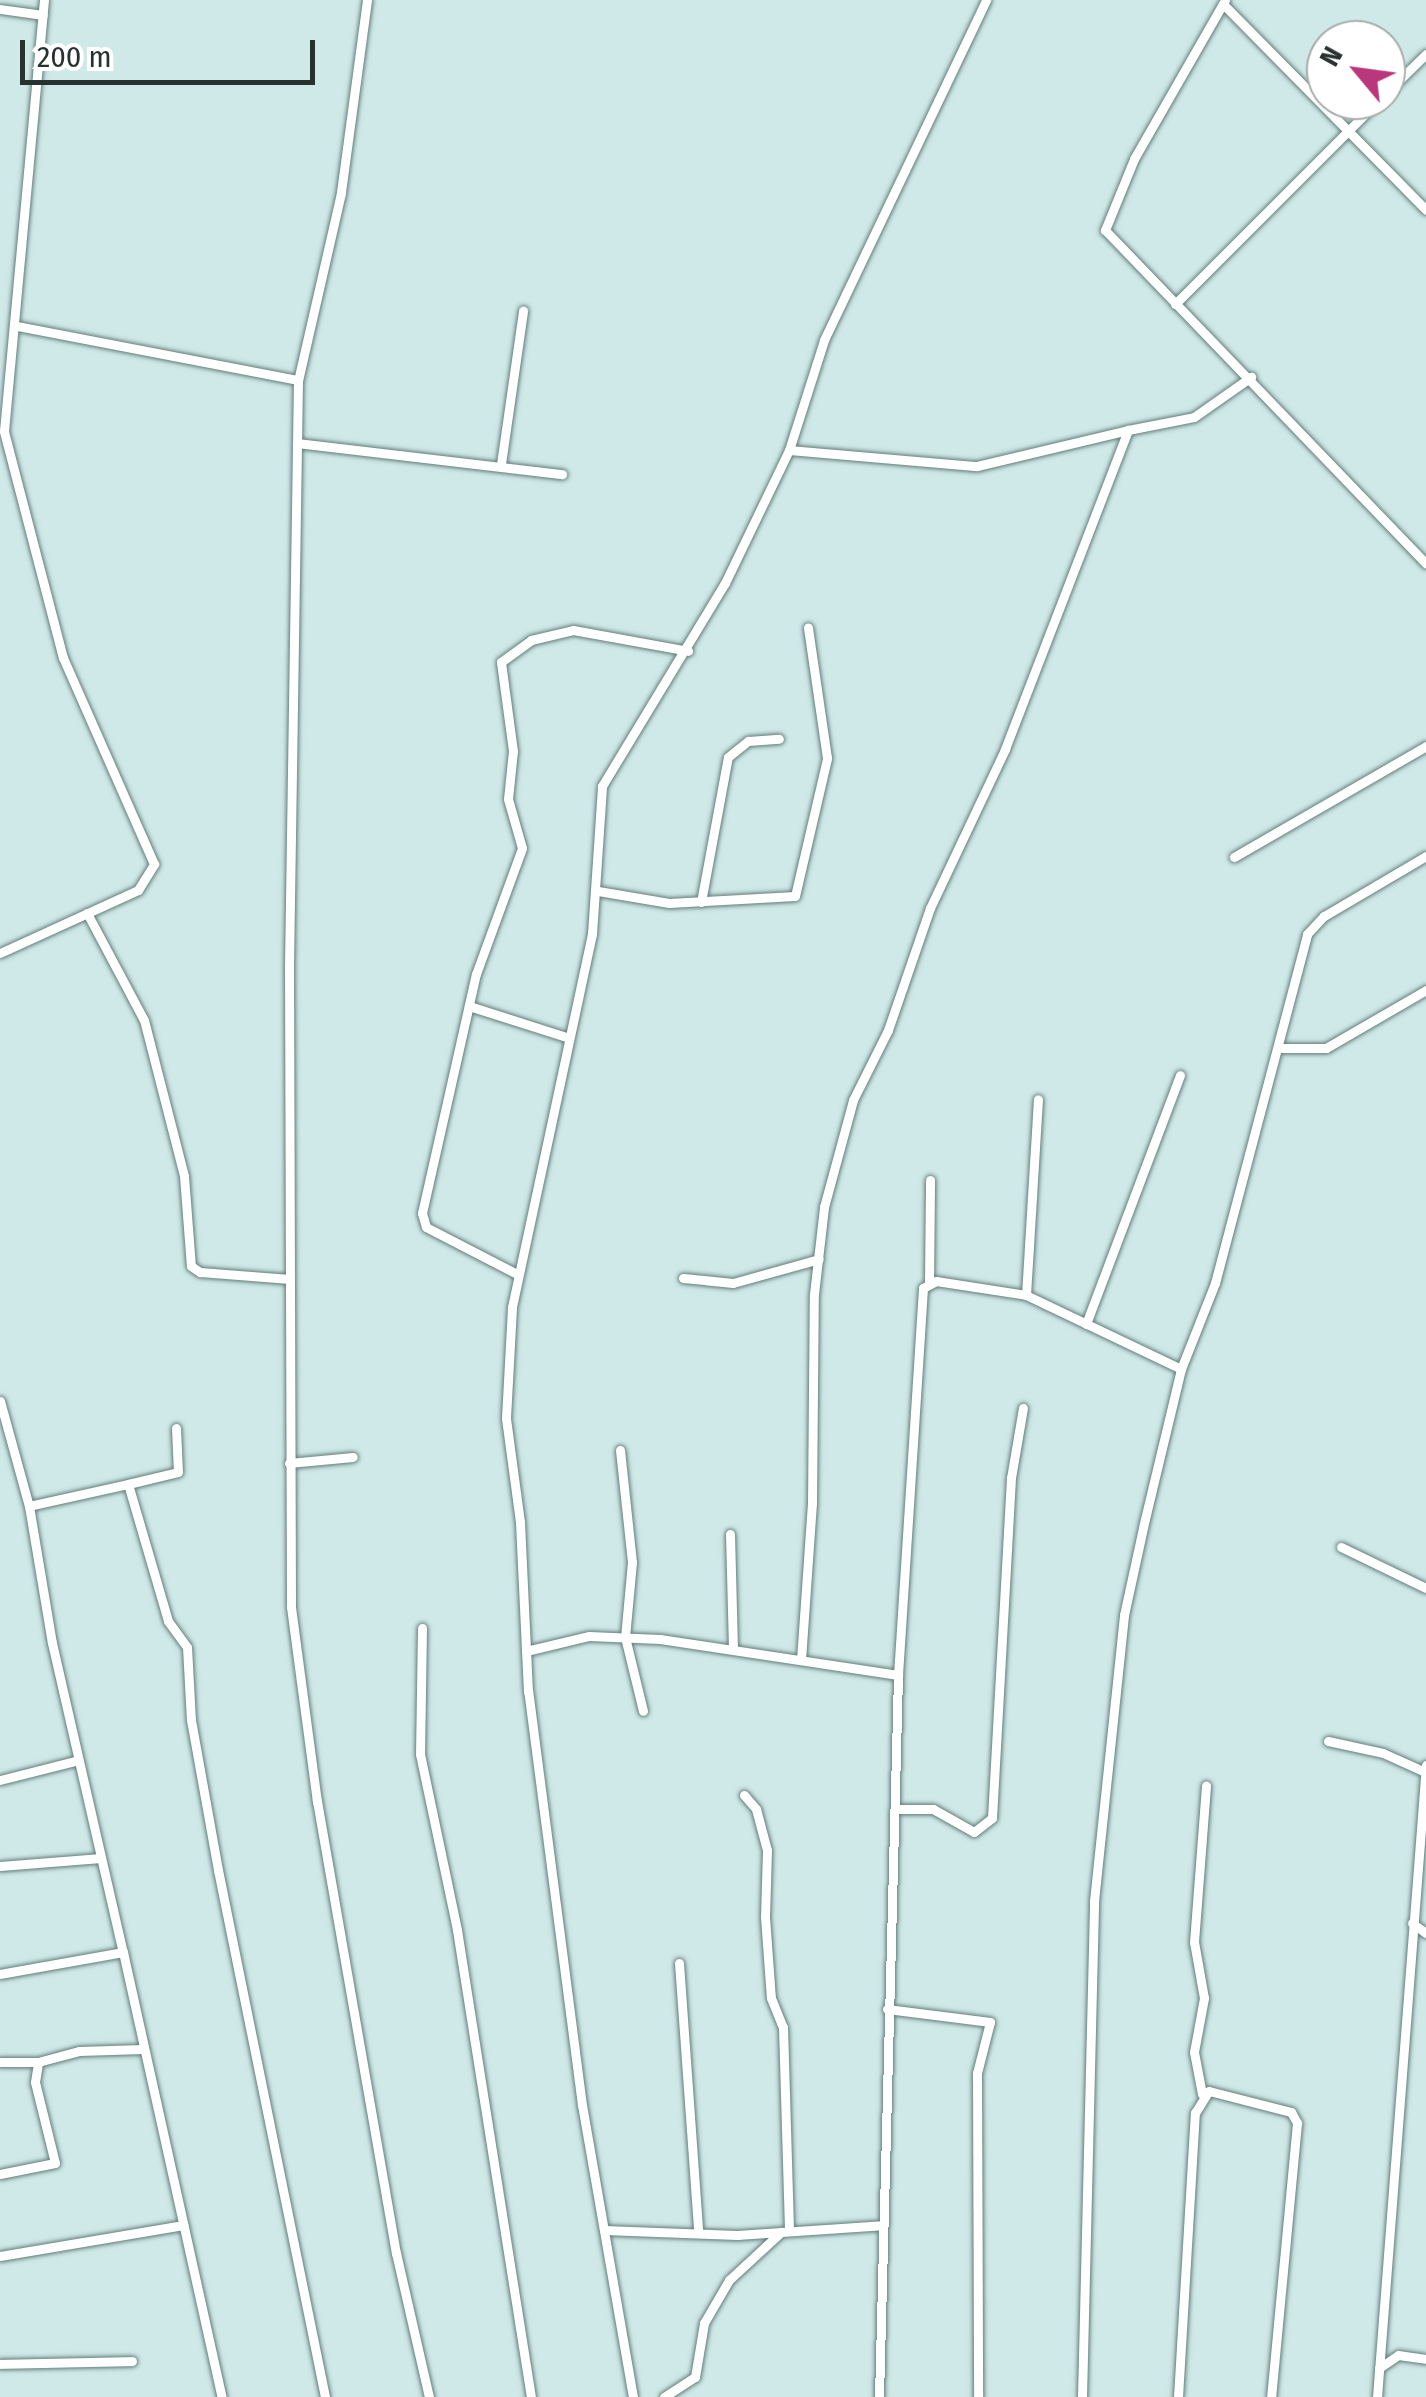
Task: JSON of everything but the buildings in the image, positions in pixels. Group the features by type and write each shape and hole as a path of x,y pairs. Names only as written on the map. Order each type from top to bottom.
{"street":[{"path":"0,953 138,890 154,864 68,671 10,468 4,431 17,326 44,0"},
{"path":"368,0 341,194 298,380 290,1463 300,1706 396,2254 429,2397"},
{"path":"633,2397 556,1926 526,1651 506,1400 517,1274 598,891 602,786 688,651 789,450 824,340 985,3 972,0"},
{"path":"1425,207 1224,2 1104,222 1108,237 1251,377 1426,563"},
{"path":"0,9 43,15"},
{"path":"1406,74 1426,54"},
{"path":"1174,304 1359,120"},
{"path":"501,464 523,311"},
{"path":"17,326 124,342 298,380"},
{"path":"789,450 977,466 1194,417 1251,377"},
{"path":"801,1660 818,1259 824,1206 853,1100 888,1030 930,908 1004,749 1128,430"},
{"path":"297,443 562,474"},
{"path":"598,891 669,904 791,899 798,890 827,758 808,627"},
{"path":"517,1274 422,1220 491,922 523,840 508,799 513,750 502,659 531,640 573,630 688,651"},
{"path":"701,902 728,758 748,741 779,739"},
{"path":"1234,856 1426,746"},
{"path":"1082,2397 1089,1990 1107,1753 1124,1615 1181,1369 1214,1283 1310,929 1426,856"},
{"path":"88,913 144,1020 184,1176 192,1266 200,1272 290,1278"},
{"path":"1278,1048 1318,1051 1426,990"},
{"path":"470,1006 569,1038"},
{"path":"1086,1324 1180,1075"},
{"path":"1026,1295 1038,1098"},
{"path":"879,2397 898,1676 916,1331 930,1282 930,1180"},
{"path":"683,1278 732,1283 818,1259"},
{"path":"930,1282 1026,1295 1181,1369"},
{"path":"0,1401 29,1506 79,1760 222,2397"},
{"path":"897,1809 934,1809 974,1832 992,1818 1011,1478 1023,1408"},
{"path":"29,1506 178,1472 176,1428"},
{"path":"620,1450 632,1562 625,1637 643,1711"},
{"path":"290,1463 353,1456"},
{"path":"128,1484 168,1621 189,1654 191,1720 218,1870 326,2397"},
{"path":"730,1534 733,1649"},
{"path":"1341,1547 1426,1588"},
{"path":"422,1628 420,1754 454,1914 531,2397"},
{"path":"526,1651 589,1636 625,1637 733,1649 898,1676"},
{"path":"1328,1741 1426,1768 1377,2397"},
{"path":"0,1780 79,1760"},
{"path":"1178,2397 1195,2113 1202,2094 1194,2052 1204,1998 1194,1942 1206,1785"},
{"path":"744,1795 756,1809 767,1850 765,1917 771,1998 782,2027 785,2232"},
{"path":"0,1866 101,1858"},
{"path":"1412,1923 1426,1933"},
{"path":"0,1974 123,1952"},
{"path":"679,1963 698,2231"},
{"path":"887,2009 990,2022 977,2073 978,2397"},
{"path":"0,2062 38,2062 79,2051 143,2049"},
{"path":"0,2174 55,2162 35,2082 38,2062"},
{"path":"1202,2094 1278,2108 1297,2123 1271,2397"},
{"path":"0,2256 183,2225"},
{"path":"604,2230 785,2232 882,2225"},
{"path":"664,2397 694,2377 704,2323 729,2280 785,2232"},
{"path":"1379,2368 1398,2355 1426,2359"},
{"path":"0,2364 132,2361"}]}
